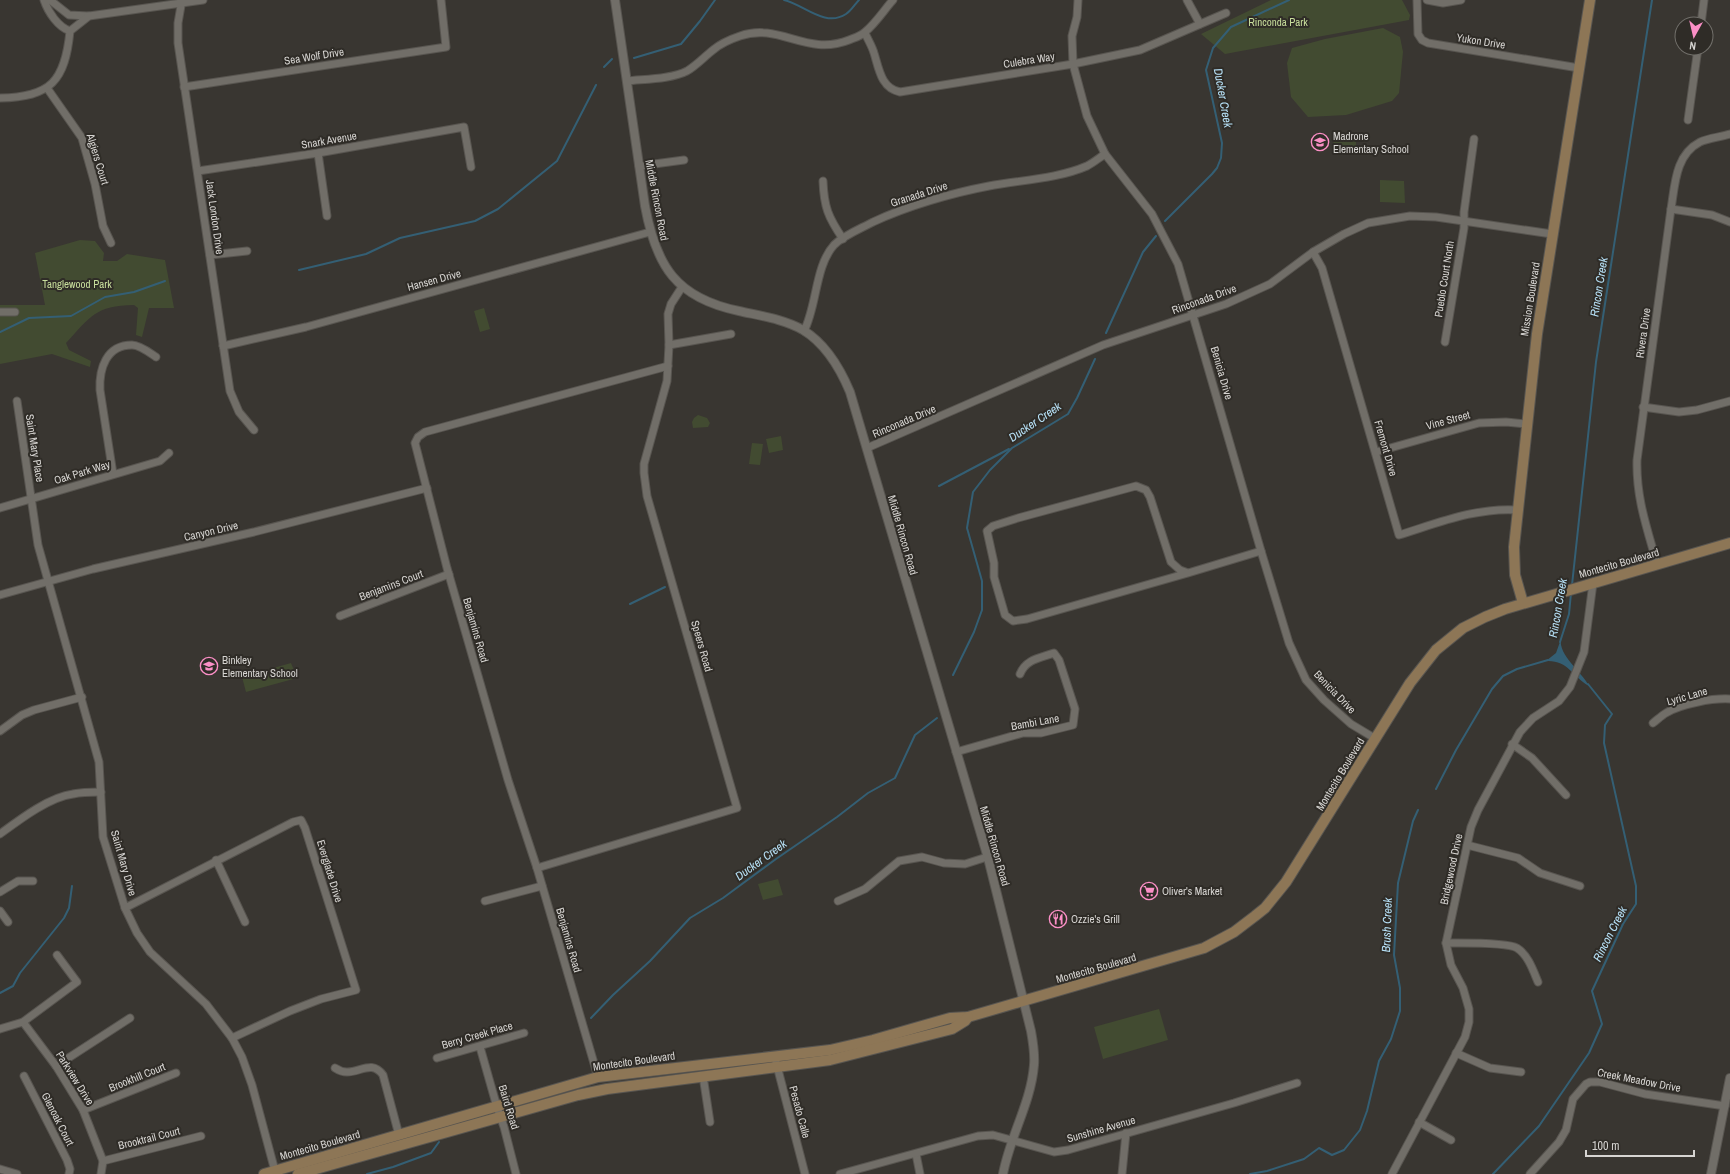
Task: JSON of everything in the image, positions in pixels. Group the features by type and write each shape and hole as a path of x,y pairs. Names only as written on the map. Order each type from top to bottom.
{"main road":[{"name":"Mission Boulevard","path":"1523,603 1515,575 1514,562 1518,510 1537,334 1590,0"},
{"name":"Montecito Boulevard","path":"298,1174 498,1112 598,1077 776,1061 830,1060 890,1045 952,1029 966,1021 968,1018 1189,953 1221,940 1265,908 1286,882 1410,683 1436,650 1457,633 1477,621 1523,603 1730,543"},
{"name":"Montecito Boulevard","path":"264,1174 400,1135 498,1112 607,1089 703,1076 776,1061"}],"street":[{"path":"44,0 56,20 70,31"},
{"path":"50,0 69,15 89,16 203,0"},
{"name":"Sea Wolf Drive","path":"184,87 446,47 441,0"},
{"name":"Middle Rincon Road","path":"615,0 650,232 658,256 667,270 682,287 698,298 714,304 782,320 804,331 826,350 842,373 850,392 987,857 1032,1031 1034,1065 1031,1085 1025,1109 1012,1139 1003,1174"},
{"path":"627,81 673,75 685,71 701,62 714,49 739,36 759,32 776,34 797,41 820,46 839,44 865,33 893,0"},
{"name":"Benicia Drive","path":"1078,0 1077,17 1072,36 1073,64 1087,116 1105,154 1152,214 1166,237 1178,264 1289,643 1306,680 1338,713 1351,724 1376,739"},
{"path":"1187,0 1200,24"},
{"name":"Yukon Drive","path":"1417,0 1418,34 1422,40 1428,43 1579,68"},
{"path":"1427,0 1443,3 1461,0"},
{"path":"1702,16 1704,0"},
{"name":"Jack London Drive","path":"181,2 178,42 230,391 239,412 254,430"},
{"name":"Culebra Way","path":"865,33 874,51 883,81 893,91 900,92 1073,64 1140,50 1226,13"},
{"path":"0,98 29,95 47,88 54,83 65,59 70,31 89,16"},
{"path":"1688,120 1697,56"},
{"name":"Algiers Court","path":"47,88 82,138 95,184 104,226 111,243"},
{"name":"Snark Avenue","path":"198,171 318,153 464,127 471,167"},
{"name":"Rivera Drive","path":"1657,564 1639,499 1637,480 1643,407 1671,209 1678,168 1689,151 1700,142 1730,134"},
{"name":"Pueblo Court North","path":"1445,342 1464,220 1474,139"},
{"path":"318,153 328,216"},
{"name":"Granada Drive","path":"804,331 809,320 821,271 827,256 834,246 843,239 884,217 952,194 1062,173 1087,165 1105,154"},
{"path":"639,166 684,160"},
{"path":"823,181 824,203 832,223 843,239"},
{"path":"1671,209 1712,216 1730,222"},
{"name":"Rinconada Drive","path":"867,448 1103,345 1194,316 1226,304 1270,284 1313,252 1344,234 1368,223 1410,216 1464,220 1552,234"},
{"name":"Hansen Drive","path":"224,346 306,327 650,232"},
{"path":"210,254 247,251"},
{"name":"Fremont Drive","path":"1313,252 1322,268 1399,535 1477,512 1499,509 1518,510"},
{"name":"Speers Road","path":"537,868 737,808 649,503 644,477 644,464 667,381 669,345 668,314 682,287"},
{"path":"0,312 15,312"},
{"path":"669,345 731,334"},
{"path":"113,474 100,390 102,366 109,355 121,347 133,345 156,357"},
{"name":"Benjamins Road","path":"598,1077 537,868 508,780 449,574 415,443 418,437 425,432 668,366"},
{"name":"Saint Mary Place","path":"17,401 32,499"},
{"path":"1643,407 1680,412 1697,410 1730,401"},
{"name":"Vine Street","path":"1376,452 1479,423 1506,422 1527,424"},
{"name":"Oak Park Way","path":"0,508 160,461 169,453"},
{"path":"1188,573 1180,570 1171,562 1150,497 1146,490 1136,486 1018,518 993,526 987,531 994,563 994,577 1005,615 1013,621 1022,621 1188,573 1261,551"},
{"name":"Canyon Drive","path":"0,595 108,566 254,532 427,488"},
{"name":"Saint Mary Drive","path":"32,499 38,546 82,697 99,762 103,837 125,908 137,933 150,952 206,1004 232,1038 242,1057 252,1085 276,1171"},
{"name":"Benjamins Court","path":"340,616 449,574"},
{"name":"Bridgewood Drive","path":"1392,1174 1465,1037 1469,1022 1469,1009 1463,988 1451,965 1446,943 1467,845 1475,816 1512,744 1524,726 1538,714 1559,701 1572,682 1587,638 1593,583"},
{"name":"Bambi Lane","path":"956,752 1023,733 1041,733 1073,725 1074,709 1059,660 1054,654 1029,661 1023,667 1020,674"},
{"path":"0,731 28,713 82,697"},
{"name":"Lyric Lane","path":"1653,723 1666,713 1683,707 1716,699 1730,699"},
{"path":"1512,744 1532,758 1566,795"},
{"path":"0,834 22,818 47,803 71,794 101,792"},
{"name":"Everglade Drive","path":"125,908 216,860 293,822 301,820 305,828 356,990 321,999 290,1011 232,1038"},
{"path":"1467,845 1518,858 1540,873 1580,886"},
{"path":"838,901 865,889 899,861 922,857 944,863 965,864 987,857"},
{"path":"216,860 245,922"},
{"path":"0,892 18,881 33,881"},
{"path":"485,901 542,886"},
{"path":"0,911 8,922"},
{"path":"1446,943 1504,944 1517,948 1528,959 1538,982"},
{"path":"0,1029 23,1022 77,982 57,955"},
{"path":"56,1066 130,1018"},
{"name":"Parkview Drive","path":"23,1022 56,1066 83,1110 103,1161"},
{"name":"Berry Creek Place","path":"437,1058 480,1047 524,1033"},
{"name":"Baird Road","path":"480,1047 498,1112 504,1127 516,1174"},
{"path":"1456,1053 1490,1068 1521,1072"},
{"name":"Pesado Calle","path":"776,1061 805,1174"},
{"path":"335,1068 346,1072 373,1067 379,1070 383,1075 400,1135"},
{"name":"Brookhill Court","path":"83,1110 176,1073"},
{"name":"Glenoak Court","path":"24,1076 67,1160 70,1169 69,1174"},
{"path":"703,1076 710,1122"},
{"path":"1711,1174 1730,1078"},
{"name":"Creek Meadow Drive","path":"1530,1174 1560,1142 1566,1130 1573,1099 1586,1084 1590,1082 1600,1082 1644,1094 1724,1106"},
{"name":"Sunshine Avenue","path":"840,1174 978,1136 993,1135 1012,1139 1054,1152 1068,1150 1234,1103 1297,1083"},
{"path":"1419,1122 1451,1140"},
{"path":"1122,1174 1126,1133"},
{"name":"Brooktrail Court","path":"103,1161 201,1136"},
{"path":"916,1154 920,1174"},
{"path":"101,1174 103,1161"},
{"path":"0,1169 17,1174"}],"green space":[{"name":"Rinconda Park","path":"1271,0 1402,0 1410,15 1409,20 1225,54 1201,34"},
{"path":"1383,28 1400,37 1403,52 1399,93 1392,101 1346,115 1308,117 1291,97 1287,63 1292,48 1325,39"},
{"path":"1333,135 1356,135 1356,152 1334,152"},
{"path":"1380,180 1404,181 1405,203 1380,202"},
{"name":"Tanglewood Park","path":"80,240 95,241 104,253 103,261 117,261 127,254 165,260 174,308 149,308 142,337 136,335 138,308 134,305 110,308 95,314 88,319 66,343 69,350 91,361 90,367 52,354 0,364 0,305 45,305 35,253"},
{"path":"484,308 490,329 480,332 474,311"},
{"path":"698,415 707,418 710,423 708,427 693,428 692,422"},
{"path":"781,436 783,450 769,453 766,439"},
{"path":"752,443 763,444 760,465 749,464"},
{"path":"291,663 297,678 246,692 242,677"},
{"path":"778,879 783,895 763,900 758,884"},
{"path":"1159,1009 1168,1040 1103,1059 1094,1027"}],"water":[{"path":"1561,639 1563,651 1589,686 1560,663 1546,661 1556,653"}],"waterway":[{"path":"634,58 681,44 715,0"},
{"path":"784,0 814,14 830,18 838,18 846,14 859,0"},
{"name":"Ducker Creek","path":"1165,221 1212,174 1217,168 1221,158 1222,143 1206,70 1213,48 1231,27 1289,0"},
{"name":"Rincon Creek","path":"1572,585 1596,362 1652,0"},
{"path":"604,67 612,59"},
{"path":"299,270 366,254 400,238 475,221 498,209 557,161 596,85"},
{"name":"Ducker Creek","path":"1106,333 1143,252 1156,236"},
{"path":"0,332 29,318 71,316 105,297 134,292 165,281"},
{"name":"Ducker Creek","path":"953,675 974,632 982,610 982,581 967,528 973,492 990,470 1012,448 1068,414 1095,359"},
{"path":"939,486 1009,449"},
{"path":"630,604 665,587"},
{"name":"Rincon Creek","path":"1560,642 1569,614 1571,593"},
{"name":"Brush Creek","path":"1436,789 1456,750 1492,689 1503,676 1517,669 1548,660"},
{"name":"Rincon Creek","path":"1493,1174 1539,1126 1589,1053 1602,1024 1592,991 1623,924 1636,904 1636,886 1604,743 1605,725 1612,714 1588,684"},
{"name":"Ducker Creek","path":"591,1018 613,995 650,961 690,918 723,898 837,817 868,793 895,778 915,735 937,718"},
{"name":"Brush Creek","path":"1250,1174 1267,1171 1304,1159 1319,1148 1332,1155 1344,1150 1360,1130 1367,1111 1379,1061 1391,1039 1400,1011 1400,988 1394,955 1398,883 1413,821 1418,810"},
{"path":"0,993 13,986 20,973 64,918 69,908 72,886"},
{"name":"Ducker Creek","path":"367,1174 393,1167 431,1153 439,1142"}],"place":[{"name":"Madrone Elementary School","path":"1320,142"},
{"name":"Binkley Elementary School","path":"209,666"},
{"name":"Oliver's Market","path":"1149,891"},
{"name":"Ozzie's Grill","path":"1058,919"}]}
